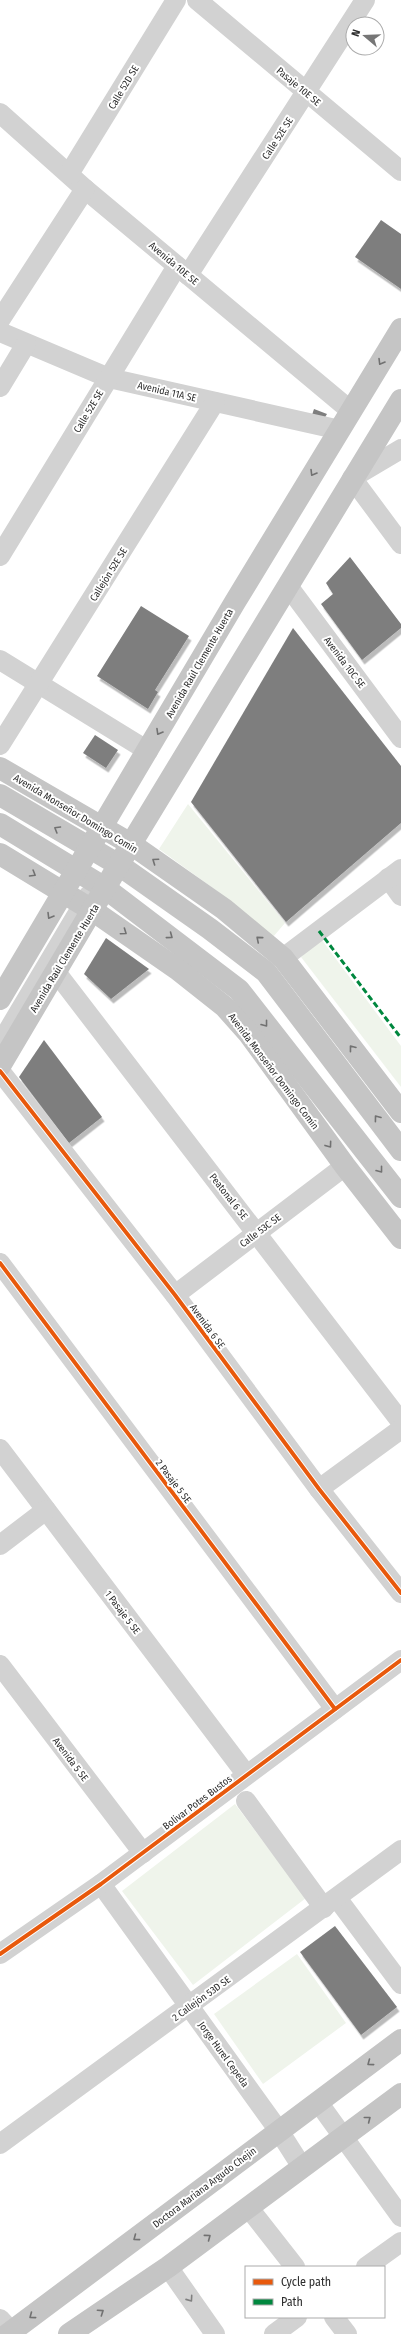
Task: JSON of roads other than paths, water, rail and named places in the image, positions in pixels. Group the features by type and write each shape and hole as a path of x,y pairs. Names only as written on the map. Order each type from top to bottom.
{"main road":[{"name":"Avenida Raúl Clemente Huerta","path":"0,999 401,329"},
{"name":"Avenida Raúl Clemente Huerta","path":"0,1066 56,972 88,907 114,863 288,586 352,478 401,400"},
{"name":"Avenida Monseñor Domingo Comín","path":"0,768 102,829 127,842 224,910 283,958 401,1112"},
{"path":"0,795 114,863 210,929 266,972 401,1150"},
{"path":"0,824 101,885 239,990 401,1198"},
{"name":"Avenida Monseñor Domingo Comín","path":"0,854 88,907 177,969 225,1006 249,1034 344,1166 401,1238"},
{"path":"350,1082 368,1069"},
{"name":"Doctora Mariana Argudo Chejin","path":"6,2330 401,2040"},
{"path":"69,2334 168,2267 401,2094"}],"street":[{"name":"Calle 52D SE","path":"70,174 176,0"},
{"name":"Pasaje 10E SE","path":"197,0 401,172"},
{"name":"Calle 52E SE","path":"0,556 109,378 307,93 365,0"},
{"name":"Avenida 10E SE","path":"0,114 182,271 351,411"},
{"path":"0,320 86,189"},
{"name":"Avenida 11A SE","path":"0,332 109,378 340,430"},
{"path":"0,387 26,344"},
{"path":"127,842 401,387"},
{"name":"Callejón 52E SE","path":"0,745 215,402"},
{"path":"401,449 352,478 401,544"},
{"name":"Avenida 10C SE","path":"288,586 401,738"},
{"path":"0,660 38,685 148,751"},
{"path":"283,958 394,874 401,896"},
{"path":"0,1044 88,907"},
{"name":"Peatonal 6 SE","path":"56,972 257,1232 401,1422"},
{"name":"Avenida 6 SE","path":"0,1070 175,1295 319,1488 401,1593"},
{"name":"Calle 53C SE","path":"175,1295 344,1166"},
{"name":"2 Pasaje 5 SE","path":"0,1263 335,1709"},
{"path":"319,1488 401,1429"},
{"name":"1 Pasaje 5 SE","path":"0,1449 246,1774"},
{"path":"0,1545 46,1510"},
{"name":"Bolivar Potes Bustos","path":"0,1954 101,1884 246,1774 401,1660"},
{"name":"Avenida 5 SE","path":"0,1665 143,1853"},
{"path":"246,1801 401,1984"},
{"name":"2 Callejón 53D SE","path":"0,2144 190,2007 401,1850"},
{"name":"Jorge Hurel Cepeda","path":"101,1884 279,2131 302,2167"},
{"path":"318,2102 342,2139 401,2217"},
{"path":"248,2207 294,2266"},
{"path":"367,2266 401,2242"},
{"path":"168,2267 215,2334"},
{"path":"274,2334 296,2318"},
{"path":"335,2318 347,2334"}]}
